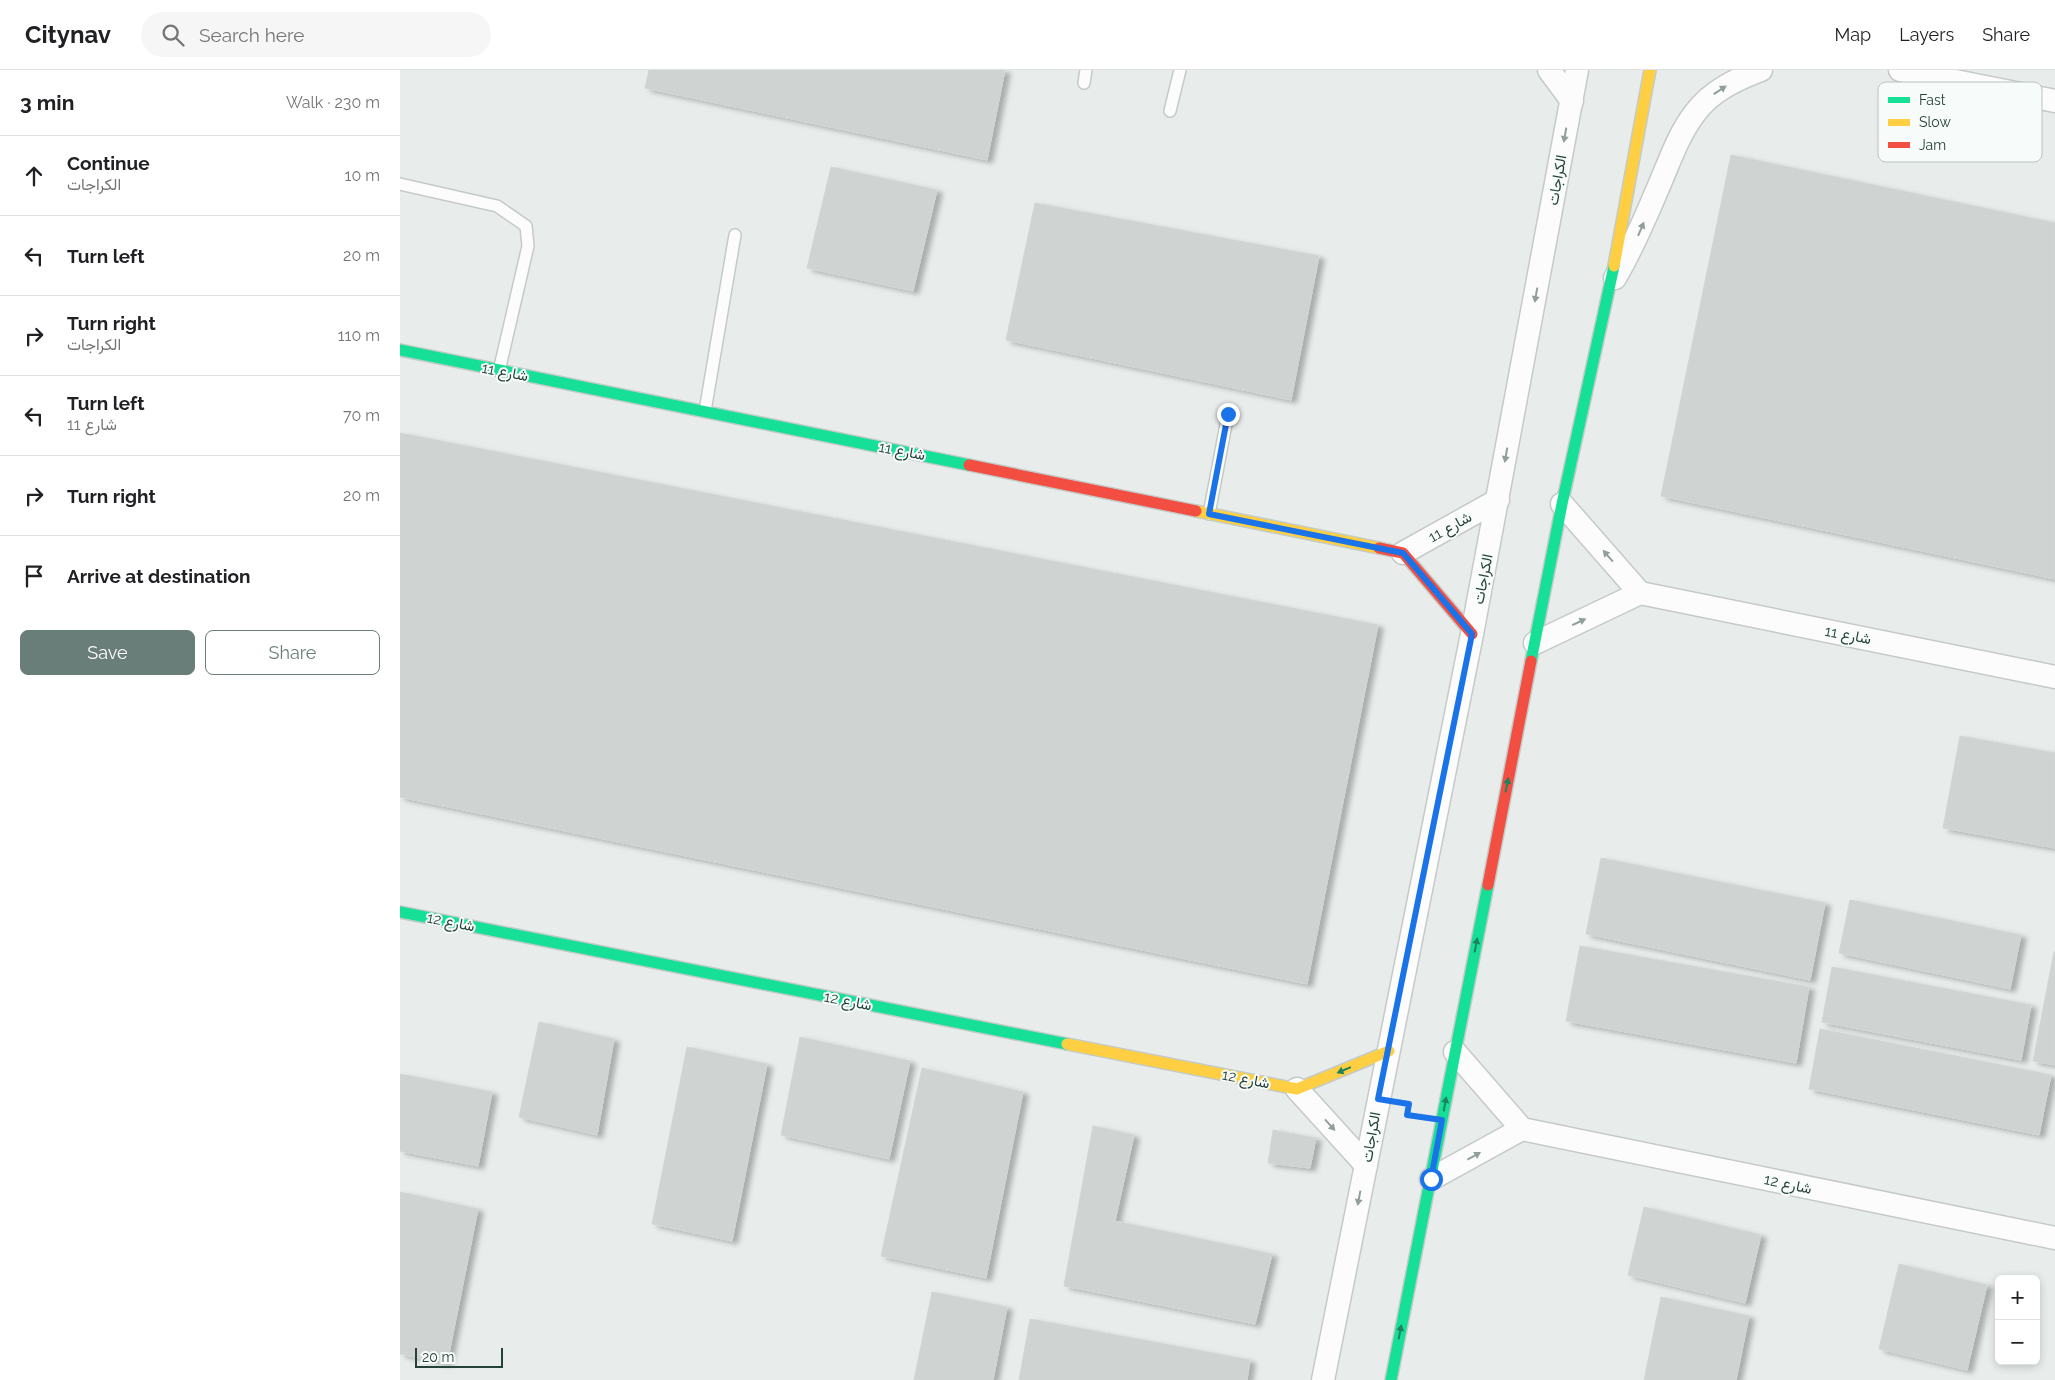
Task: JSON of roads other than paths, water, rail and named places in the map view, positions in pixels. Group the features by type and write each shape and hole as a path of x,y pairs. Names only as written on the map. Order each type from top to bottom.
{"street":[{"path":"1549,70 1572,101"},
{"name":"الكراجات","path":"1323,1380 1498,500 1577,70"},
{"path":"1391,1380 1562,504 1610,287 1650,70"},
{"path":"1610,287 1634,244 1681,134 1696,112 1717,91 1744,76 1762,70"},
{"path":"1900,70 1960,82"},
{"path":"2042,98 2055,101"},
{"name":"شارع 11","path":"400,350 1403,553 1498,500"},
{"path":"1535,643 1640,593 1562,504"},
{"path":"1403,553 1472,634"},
{"name":"شارع 11","path":"1640,593 2055,677"},
{"name":"شارع 12","path":"400,912 1297,1089"},
{"path":"1366,1165 1297,1089 1389,1051"},
{"path":"1431,1179 1522,1129 1455,1052"},
{"name":"شارع 12","path":"1522,1129 2055,1238"}],"lane":[{"path":"1084,83 1086,70"},
{"path":"1170,111 1180,70"},
{"path":"400,184 497,206 526,226 528,246 499,371"},
{"path":"705,412 736,235"},
{"path":"1209,514 1228,414"}]}
